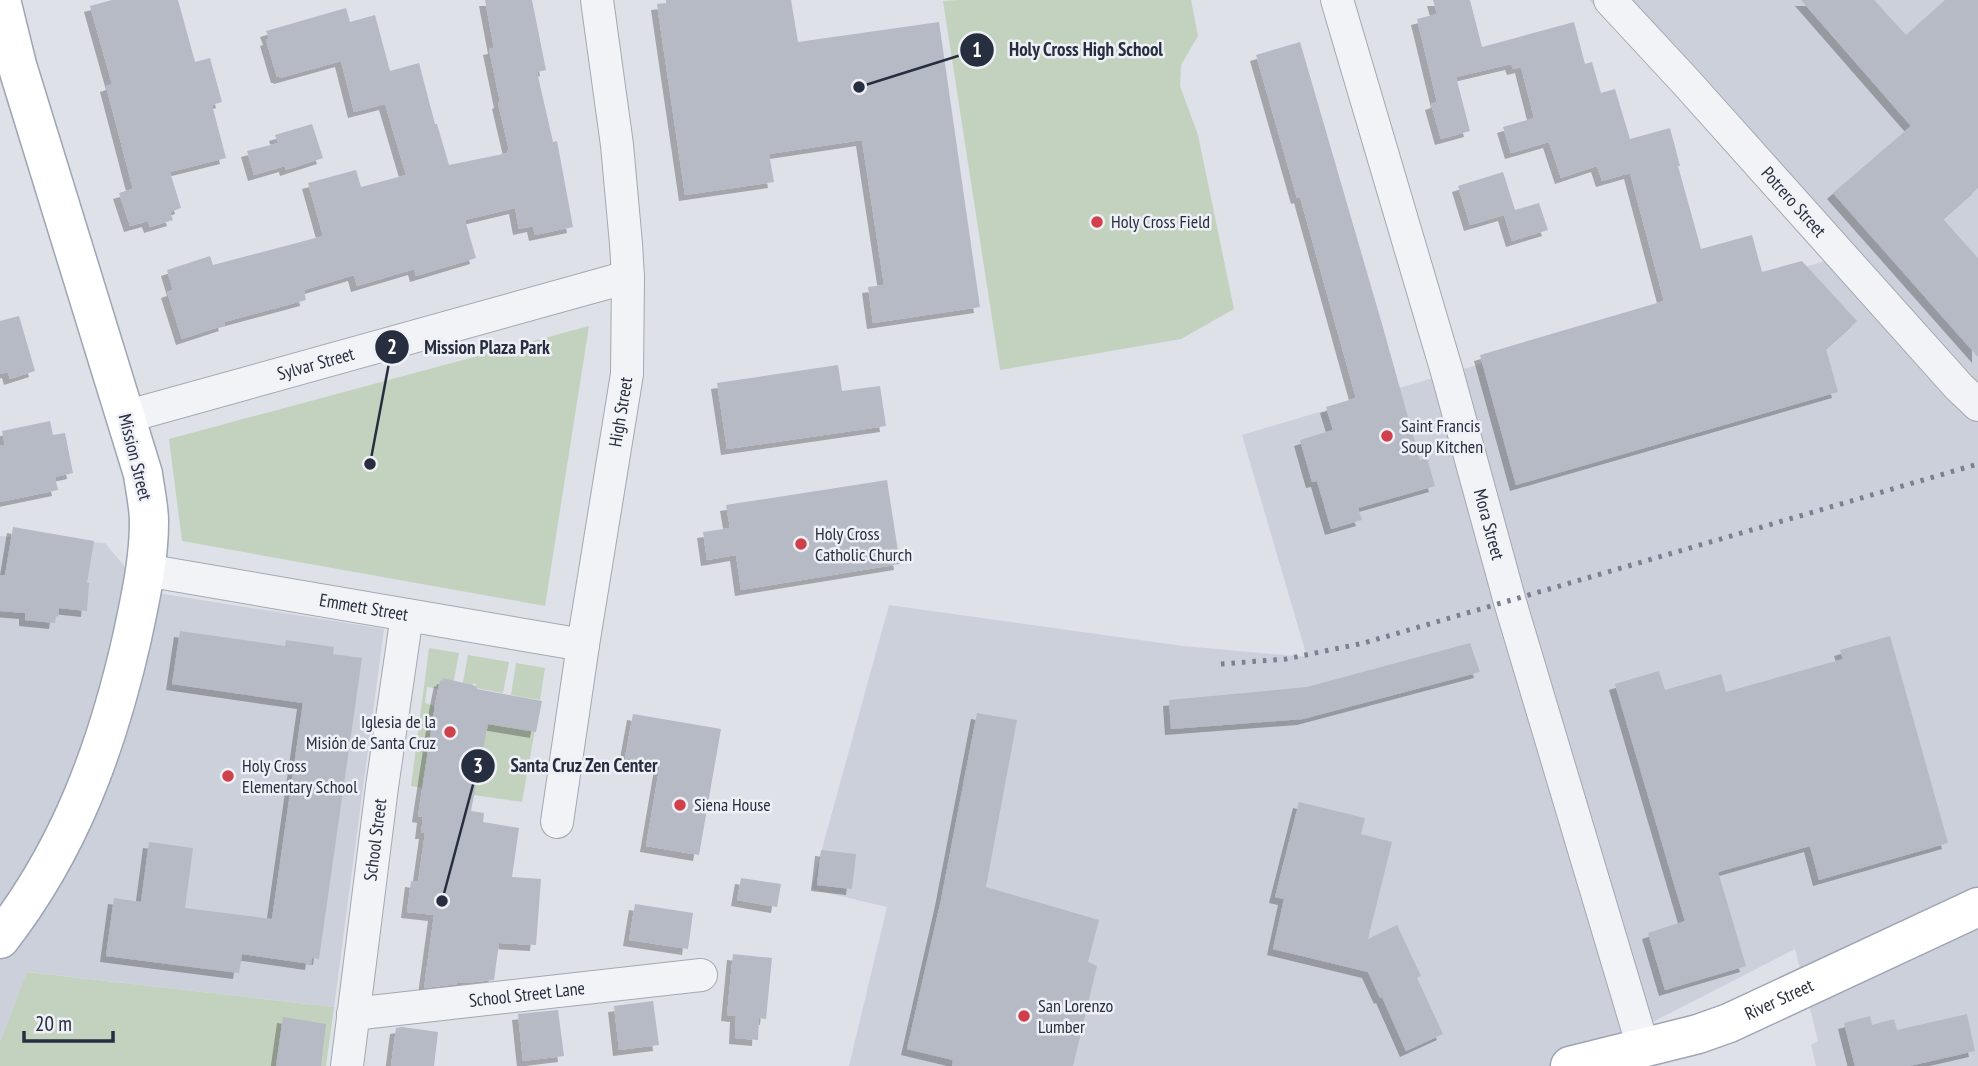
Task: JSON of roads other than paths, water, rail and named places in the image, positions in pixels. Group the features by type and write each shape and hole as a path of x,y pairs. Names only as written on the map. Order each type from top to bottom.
{"main road":[{"name":"Mission Street","path":"0,939 47,869 82,802 111,721 123,678 145,570 149,521 143,474 2,16"},
{"name":"River Street","path":"1570,1066 1698,1034 1730,1023 1978,907"}],"street":[{"name":"High Street","path":"557,822 627,373 628,277 617,145 597,0"},
{"name":"Mora Street","path":"1337,0 1447,372 1510,601 1643,1047"},
{"name":"Potrero Street","path":"1610,0 1978,405"},
{"name":"Sylvar Street","path":"125,417 628,277"},
{"name":"Emmett Street","path":"145,570 583,645"},
{"name":"School Street","path":"347,1066 407,615"},
{"name":"School Street Lane","path":"354,1014 701,975"}],"railway":[{"path":"1221,664 1286,659 1364,643 1978,464"}],"place":[{"name":"Holy Cross High School","path":"859,87"},
{"name":"Holy Cross Field","path":"1097,222"},
{"name":"Saint Francis Soup Kitchen","path":"1387,436"},
{"name":"Mission Plaza Park","path":"370,464"},
{"name":"Holy Cross Catholic Church","path":"801,544"},
{"name":"Iglesia de la Misión de Santa Cruz","path":"450,732"},
{"name":"Holy Cross Elementary School","path":"228,776"},
{"name":"Siena House","path":"680,805"},
{"name":"Santa Cruz Zen Center","path":"442,901"},
{"name":"San Lorenzo Lumber","path":"1024,1016"}]}
